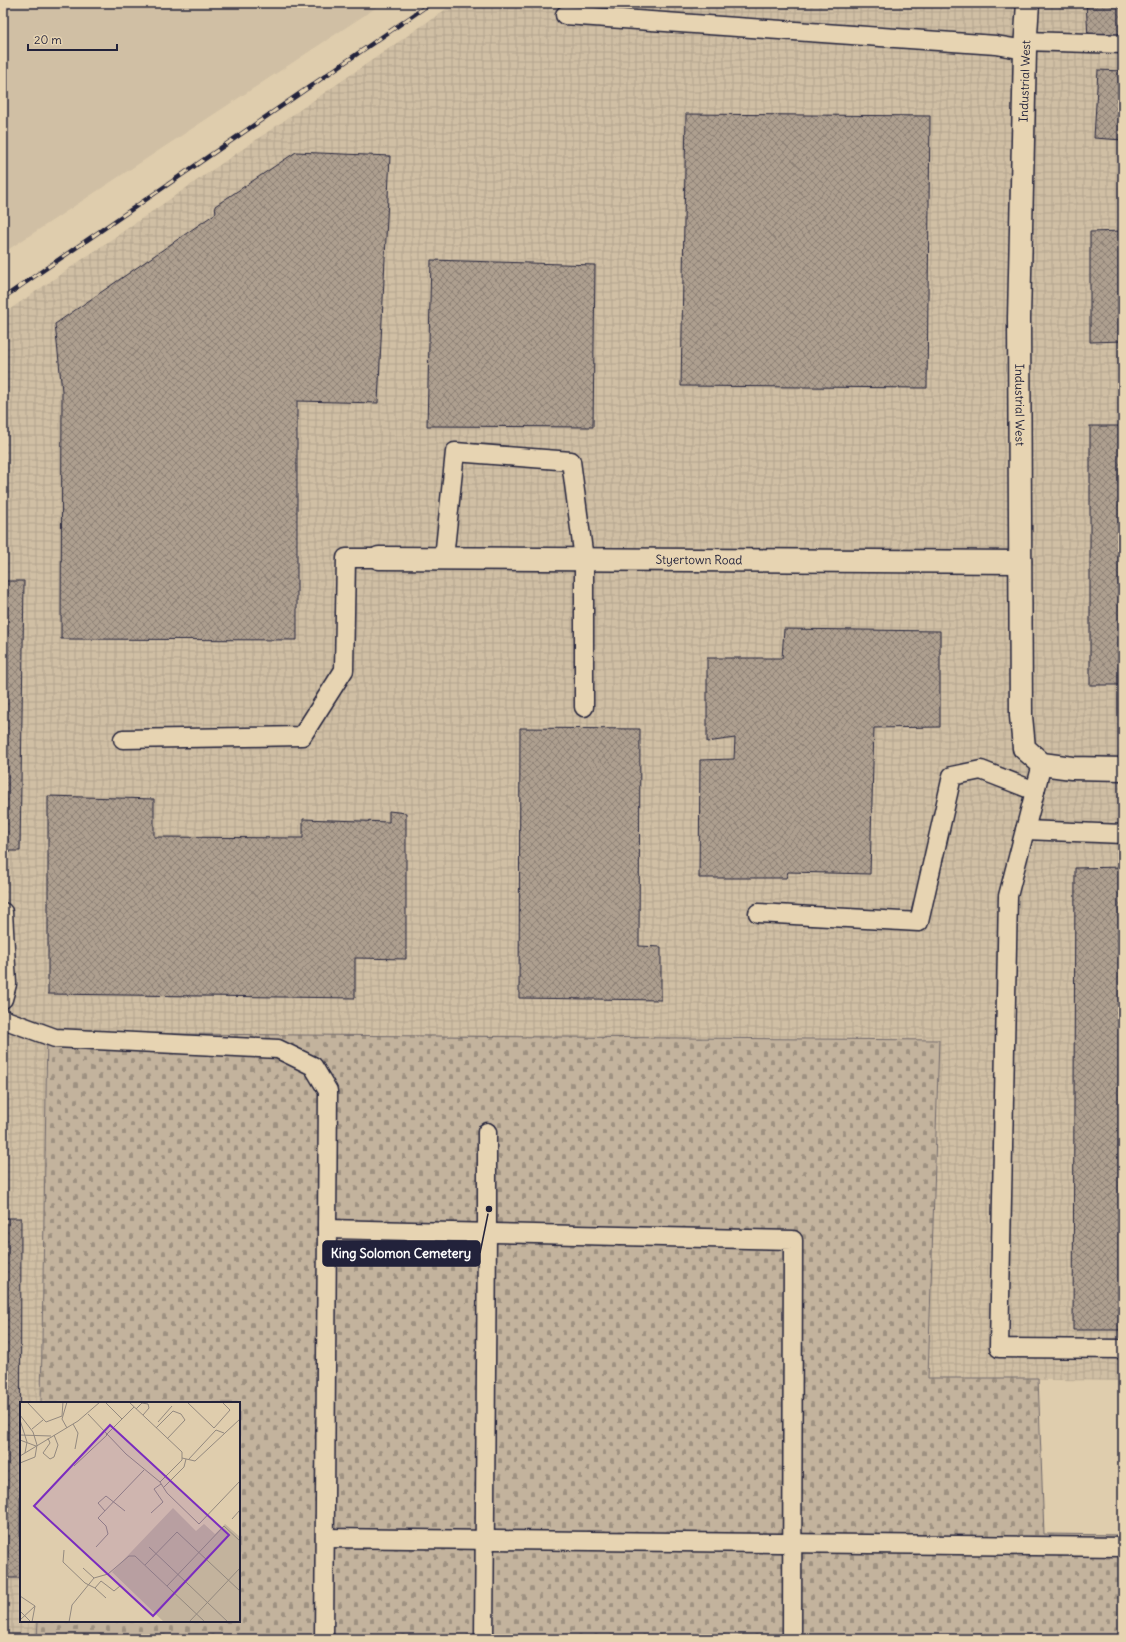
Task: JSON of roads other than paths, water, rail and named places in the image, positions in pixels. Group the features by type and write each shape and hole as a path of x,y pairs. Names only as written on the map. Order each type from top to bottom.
{"street":[{"name":"Industrial West","path":"1028,3 1025,45 1019,319 1021,716 1024,748 1042,764"},
{"name":"Styertown Road","path":"379,558 1020,562"},
{"path":"1042,764 1077,768 1123,769"}],"lane":[{"path":"565,15 996,45 1123,44"},
{"path":"444,558 455,452 571,461 584,559 584,707"},
{"path":"123,739 302,736 344,670 346,558 379,558"},
{"path":"1042,764 1008,896 999,1348 1123,1349"},
{"path":"758,913 919,922 952,776 981,770 1035,791"},
{"path":"1025,830 1123,834"},
{"path":"3,912 7,984 3,999"},
{"path":"3,1019 55,1038 278,1049 314,1066 328,1091 324,1639"},
{"path":"484,1639 487,1132"},
{"path":"327,1229 793,1240 792,1639"},
{"path":"325,1538 1123,1547"}],"railway":[{"path":"3,298 431,3"}],"place":[{"name":"King Solomon Cemetery","path":"489,1209"}]}
